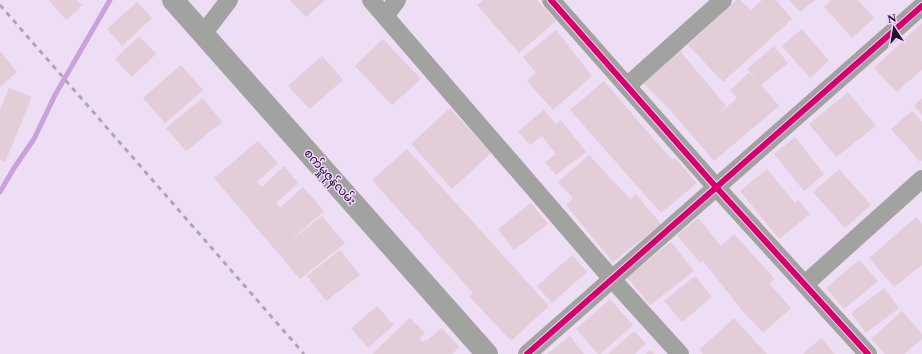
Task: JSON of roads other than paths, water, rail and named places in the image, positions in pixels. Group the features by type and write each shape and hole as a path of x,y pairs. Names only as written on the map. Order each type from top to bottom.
{"street":[{"name":"စက်မှုဇုန်လမ်း","path":"173,0 487,354"},
{"path":"203,34 229,0"},
{"path":"371,0 612,279 680,354"},
{"path":"385,16 397,0"},
{"path":"551,0 716,187 868,354"},
{"path":"627,86 723,0"},
{"path":"527,354 922,6"},
{"path":"805,284 922,179"}],"waterway":[{"path":"0,192 34,139 55,95 110,0"}],"railway":[{"path":"0,5 304,354"}]}
